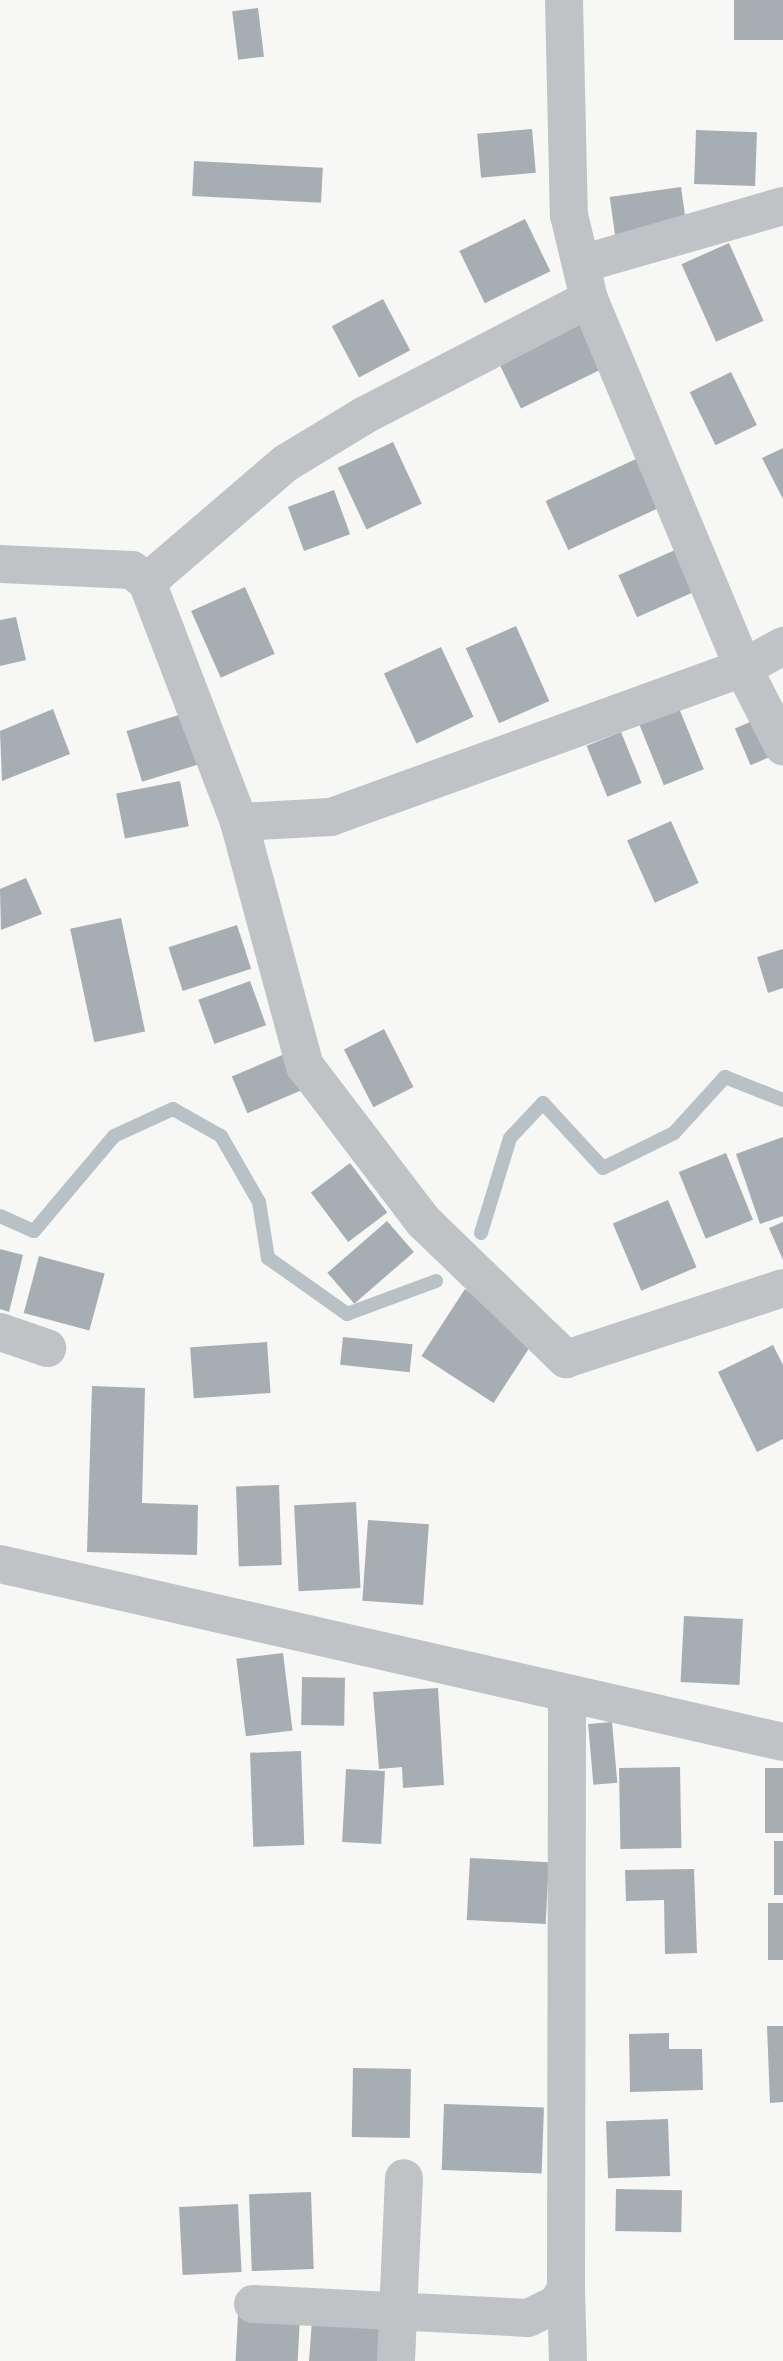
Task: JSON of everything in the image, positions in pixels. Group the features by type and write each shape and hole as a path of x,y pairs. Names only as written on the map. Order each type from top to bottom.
{"street":[{"path":"564,0 569,215 585,282 743,668 783,746"},
{"path":"147,582 286,463 585,282 783,206"},
{"path":"0,564 132,570 147,582 239,822 304,1066 423,1221 566,1359 783,1288"},
{"path":"239,822 331,817 743,668 783,646"},
{"path":"0,1332 47,1348"},
{"path":"0,1564 783,1742"},
{"path":"567,1695 568,2361"},
{"path":"396,2361 404,2178"},
{"path":"253,2304 527,2318 557,2304 566,2289"}],"building":[{"path":"734,0 783,0 783,40 734,40"},
{"path":"258,8 264,57 238,60 232,11"},
{"path":"532,129 536,173 481,178 477,134"},
{"path":"696,130 757,132 755,186 694,184"},
{"path":"194,161 323,168 321,203 192,196"},
{"path":"681,187 687,229 616,239 610,197"},
{"path":"525,219 550,271 485,303 459,251"},
{"path":"729,243 764,321 716,342 681,264"},
{"path":"383,299 410,350 359,377 332,326"},
{"path":"576,316 602,369 521,408 495,355"},
{"path":"731,372 757,425 716,445 690,392"},
{"path":"393,442 422,504 366,529 338,468"},
{"path":"783,448 783,499 762,458"},
{"path":"638,458 661,507 568,550 546,501"},
{"path":"334,490 350,534 304,551 288,507"},
{"path":"675,550 694,592 637,617 618,575"},
{"path":"245,587 275,654 221,678 191,611"},
{"path":"16,617 26,660 0,666 0,620"},
{"path":"516,626 549,701 499,723 466,648"},
{"path":"441,647 474,717 416,743 384,674"},
{"path":"679,708 704,769 664,785 639,724"},
{"path":"53,709 70,754 2,781 0,731"},
{"path":"182,714 197,765 142,782 127,731"},
{"path":"757,719 773,756 751,765 735,728"},
{"path":"621,732 642,783 607,797 587,746"},
{"path":"180,781 189,826 125,839 116,793"},
{"path":"671,821 699,883 655,903 627,841"},
{"path":"26,878 42,914 1,930 0,889"},
{"path":"121,918 145,1031 94,1042 70,929"},
{"path":"237,925 251,969 183,991 169,947"},
{"path":"783,949 783,988 768,993 757,957"},
{"path":"250,981 266,1025 214,1044 198,1000"},
{"path":"384,1029 414,1087 373,1107 344,1049"},
{"path":"287,1053 303,1090 247,1113 232,1076"},
{"path":"783,1137 783,1216 760,1224 736,1154"},
{"path":"726,1153 753,1220 706,1239 679,1172"},
{"path":"350,1163 387,1213 348,1242 311,1192"},
{"path":"668,1200 697,1267 641,1291 613,1223"},
{"path":"387,1221 414,1252 354,1304 327,1273"},
{"path":"783,1222 783,1260 769,1228"},
{"path":"0,1249 23,1255 9,1312 0,1309"},
{"path":"39,1256 105,1274 89,1331 24,1313"},
{"path":"465,1289 537,1336 494,1403 421,1356"},
{"path":"343,1337 413,1344 410,1372 340,1365"},
{"path":"267,1342 271,1393 194,1398 190,1347"},
{"path":"773,1345 783,1365 783,1439 757,1452 718,1372"},
{"path":"92,1386 145,1388 142,1503 198,1505 197,1555 87,1552"},
{"path":"279,1485 282,1565 239,1566 236,1487"},
{"path":"356,1502 361,1588 299,1591 294,1505"},
{"path":"368,1520 429,1524 423,1605 362,1601"},
{"path":"684,1616 743,1619 739,1685 681,1682"},
{"path":"283,1653 293,1730 246,1736 236,1659"},
{"path":"302,1677 345,1678 344,1726 301,1725"},
{"path":"438,1688 444,1785 403,1788 402,1767 379,1769 373,1692"},
{"path":"612,1722 617,1783 593,1785 588,1724"},
{"path":"301,1751 304,1845 253,1847 250,1753"},
{"path":"680,1767 681,1848 620,1849 619,1768"},
{"path":"765,1768 783,1768 783,1833 765,1833"},
{"path":"346,1769 385,1771 381,1844 342,1842"},
{"path":"774,1841 783,1841 783,1895 774,1895"},
{"path":"470,1858 549,1862 546,1924 467,1920"},
{"path":"694,1869 697,1953 665,1954 664,1900 626,1901 625,1870"},
{"path":"768,1903 783,1903 783,1960 768,1960"},
{"path":"767,2026 783,2026 783,2102 770,2103"},
{"path":"669,2033 669,2049 702,2049 703,2090 630,2092 629,2034"},
{"path":"353,2068 411,2069 410,2138 352,2137"},
{"path":"444,2104 544,2107 542,2173 442,2170"},
{"path":"668,2119 670,2176 608,2178 606,2121"},
{"path":"616,2189 682,2190 681,2232 615,2231"},
{"path":"311,2192 314,2269 252,2271 249,2194"},
{"path":"238,2204 242,2272 183,2275 179,2207"},
{"path":"238,2315 300,2318 298,2361 236,2361"},
{"path":"312,2320 389,2325 388,2361 309,2361"}],"waterway":[{"path":"481,1233 510,1138 543,1103 603,1168 674,1133 725,1077 783,1100"},
{"path":"0,1216 34,1231 114,1136 173,1109 221,1136 259,1202 268,1258 347,1314 436,1281"}]}
